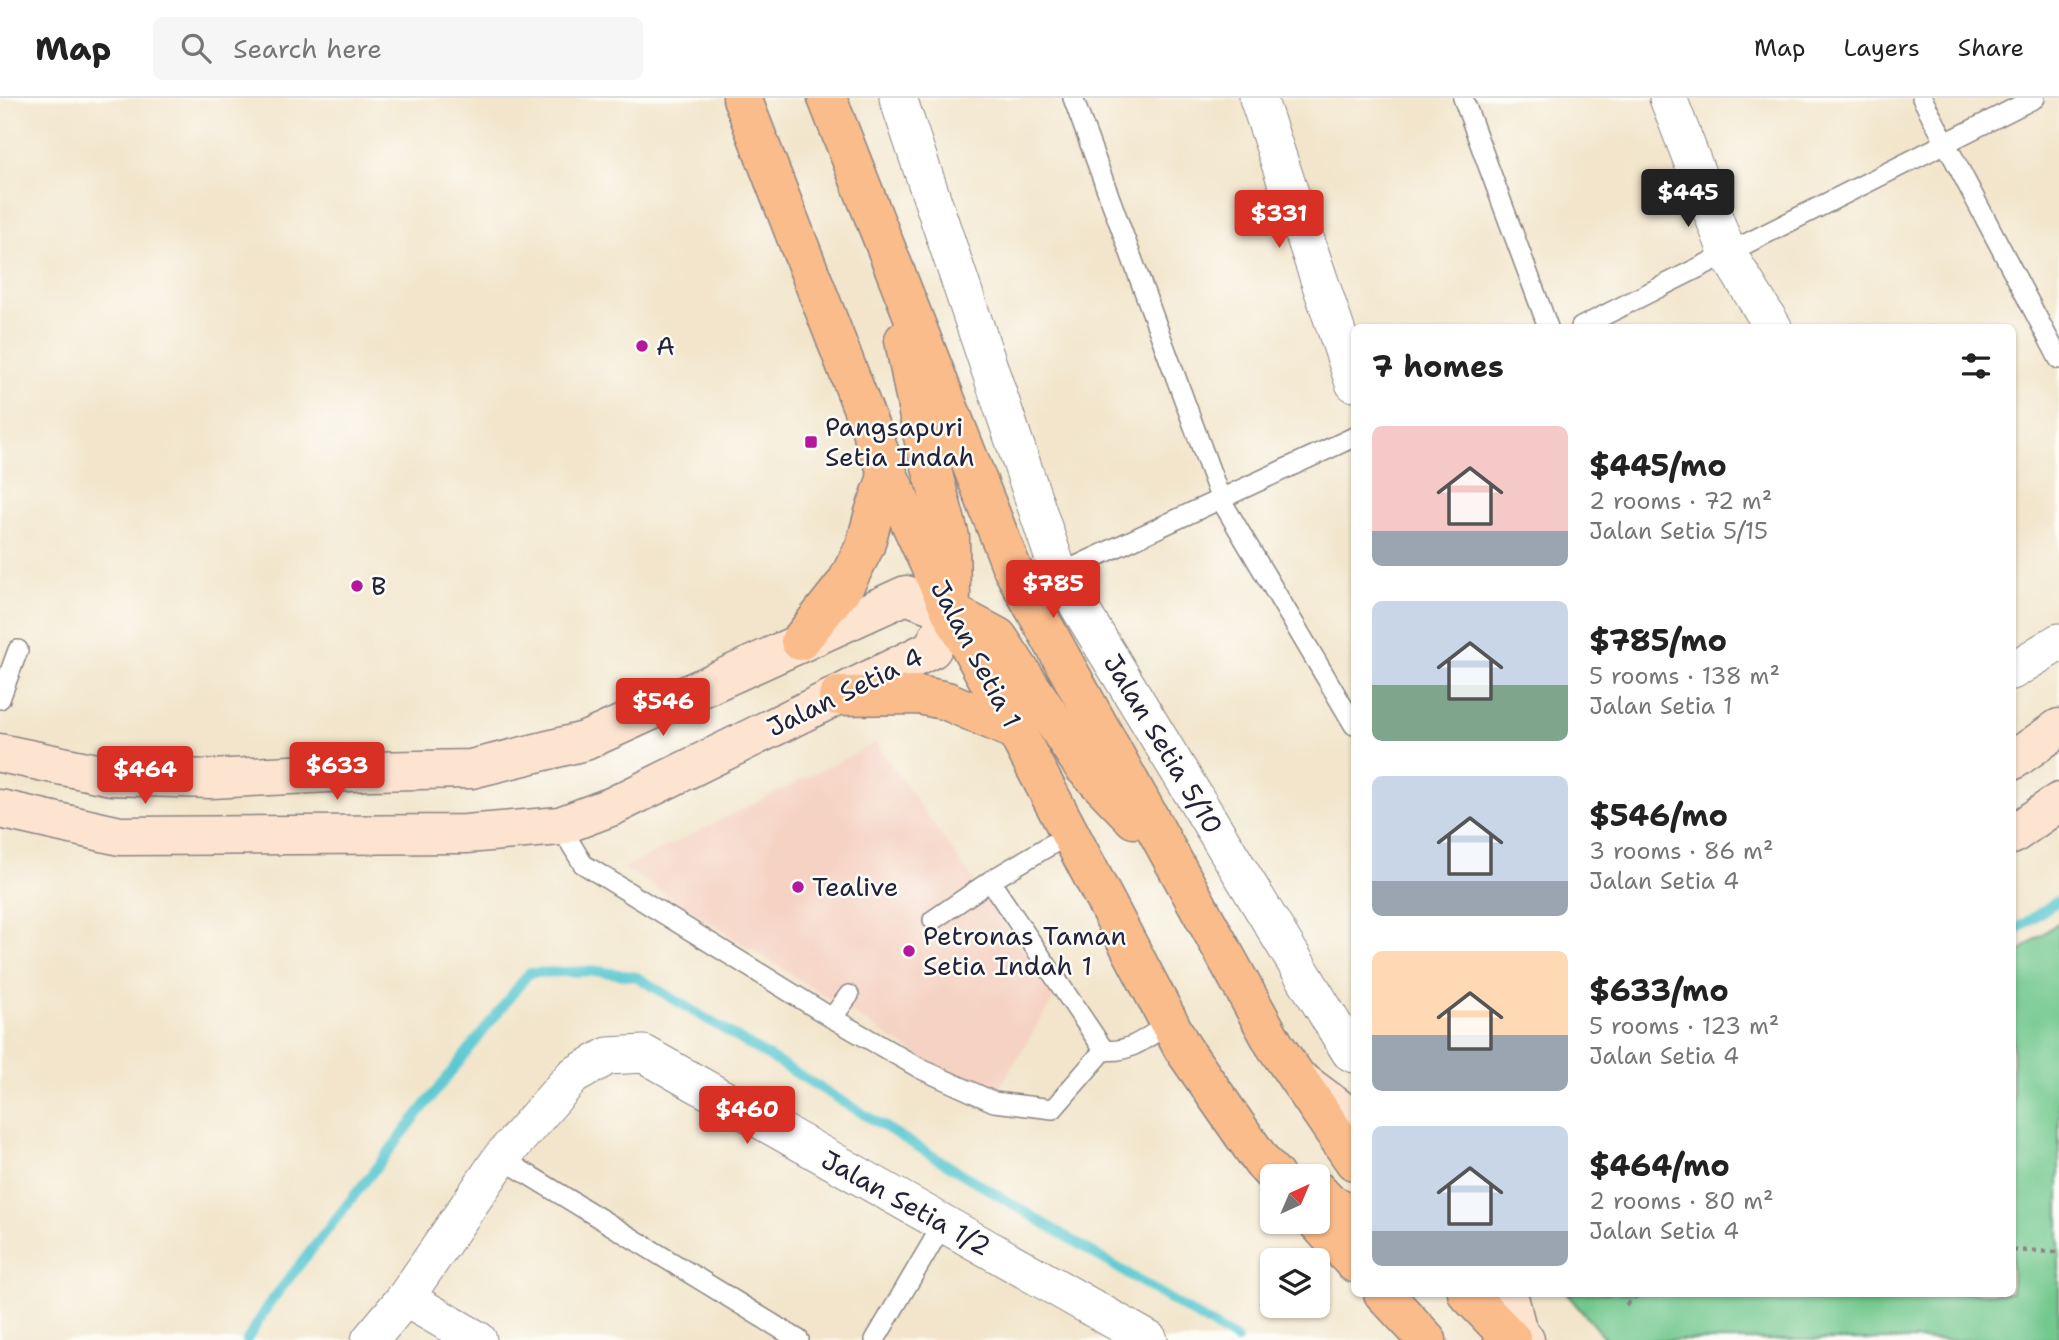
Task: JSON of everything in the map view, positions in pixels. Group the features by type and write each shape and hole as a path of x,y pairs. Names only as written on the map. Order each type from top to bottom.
{"main road":[{"name":"Jalan Setia 1","path":"742,98 888,474 951,612 1176,1035 1264,1164"},
{"path":"827,98 1012,568 1274,1044 1351,1157"},
{"path":"886,246 922,433 950,537 951,612 998,637 1083,766 1169,855"},
{"path":"800,641 846,583 865,546 888,474"},
{"path":"838,696 919,695 947,701 1016,731"},
{"path":"1176,1035 1293,1164"},
{"path":"1330,1203 1351,1213"},
{"path":"1328,1234 1351,1260"},
{"path":"1386,1297 1427,1340"},
{"path":"1411,1297 1445,1340"},
{"path":"1471,1297 1513,1340"}],"street":[{"name":"Jalan Setia 5/10","path":"898,98 1059,574 1351,1052"},
{"path":"1258,98 1351,374"},
{"path":"1668,98 1728,254 1771,324"},
{"path":"0,753 111,776 211,779 471,769 585,741 906,594 951,612"},
{"name":"Jalan Setia 4","path":"0,809 120,836 466,834 561,826 613,806 932,649 951,612"},
{"path":"2016,669 2059,642"},
{"path":"2016,758 2059,728"},
{"path":"2016,832 2059,802"},
{"name":"Jalan Setia 1/2","path":"370,1340 405,1298 501,1158 573,1076 608,1056 644,1054 1149,1340"},
{"path":"1295,1077 1351,1118"},
{"path":"1509,1297 1517,1329 1525,1340"},
{"path":"405,1298 478,1340"}],"lane":[{"path":"1073,98 1222,500 1351,719"},
{"path":"1463,98 1547,324"},
{"path":"1922,98 2059,359"},
{"path":"1587,324 2035,98"},
{"path":"1059,574 1351,438"},
{"path":"0,699 18,650"},
{"path":"561,826 583,864 832,1018 921,1069 994,1102 1053,1109 1104,1050"},
{"path":"933,920 990,881 1069,834"},
{"path":"990,881 1104,1050 1118,1052 1176,1035"},
{"path":"832,1018 849,995"},
{"path":"501,1158 799,1340"},
{"path":"875,1340 943,1224"}],"path":[{"path":"2016,1250 2059,1252"},
{"path":"1626,1305 1635,1297"}],"shaded area":[{"path":"876,743 1055,996 996,1093 930,1063 624,868"}],"green space":[{"path":"2059,922 2059,1340 1606,1340 1569,1297 2016,1297 2016,954"}],"waterway":[{"path":"2016,929 2059,900"},
{"path":"247,1340 269,1304 529,973 598,971 637,977 1237,1340"}],"place":[{"name":"A","path":"642,346"},
{"name":"Pangsapuri Setia Indah","path":"811,442"},
{"name":"B","path":"357,586"},
{"name":"Tealive","path":"798,887"},
{"name":"Petronas Taman Setia Indah 1","path":"909,951"}]}
